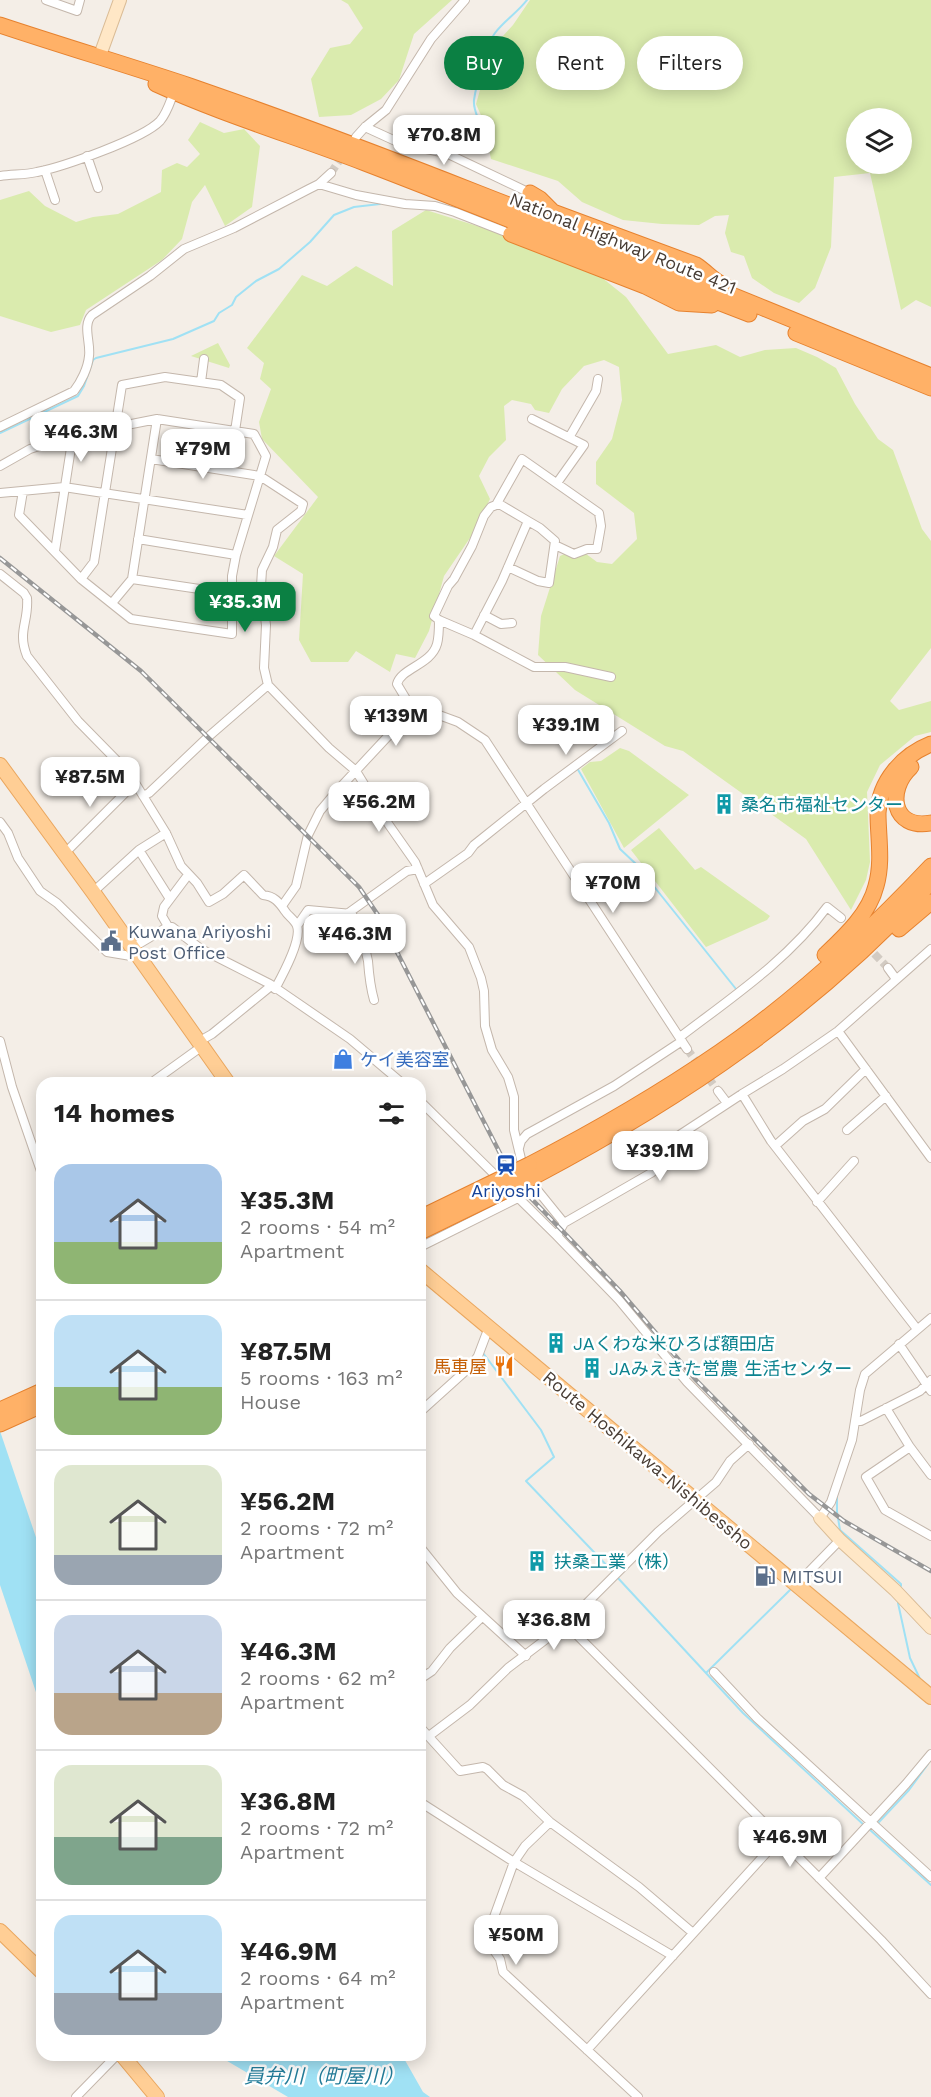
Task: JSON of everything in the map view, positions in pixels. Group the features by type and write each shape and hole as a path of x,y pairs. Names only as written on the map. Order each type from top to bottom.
{"highway":[{"name":"National Highway Route 421","path":"0,25 189,86 344,142 643,261 931,388"},
{"name":"National Highway Route 421","path":"99,58 174,92 349,156 553,235 699,300 735,303 931,376"},
{"path":"528,198 540,199 553,212 696,265 705,270 715,282 734,290 735,303"},
{"path":"512,232 645,286 679,303 699,300 696,287 655,269 643,261"},
{"path":"762,1028 800,980 847,934 866,910 878,878 880,854 878,813 883,789 899,765 914,752 931,744"},
{"path":"931,755 918,762 903,775 895,791 895,801 905,819 915,824 931,823"},
{"path":"762,1028 874,924 931,866"},
{"path":"762,1028 844,969 931,882"},
{"path":"426,1229 532,1171 579,1139 762,1028 812,1001 931,902"},
{"path":"426,1215 532,1171"},
{"path":"0,1410 36,1401"},
{"path":"0,1424 36,1401"}],"main road":[{"path":"0,765 224,1077"},
{"name":"Route Hoshikawa-Nishibessho","path":"426,1275 931,1697"},
{"path":"0,1932 36,1966"},
{"path":"127,2061 157,2097"}],"street":[{"path":"46,0 76,11 80,0"},
{"path":"99,58 120,0"},
{"path":"356,137 386,110 431,39 465,0"},
{"path":"0,176 45,170 87,156 134,136 159,122 174,92"},
{"path":"365,127 402,144 446,153 528,198"},
{"path":"87,156 98,188"},
{"path":"45,170 55,200"},
{"path":"0,427 74,391 81,381 89,357 87,325 92,315 150,276 183,249 234,228 319,184 331,173"},
{"path":"319,184 328,188 386,200 435,206 512,232"},
{"path":"201,382 204,359"},
{"path":"81,579 94,562 122,385 165,377 221,385 240,398 235,431"},
{"path":"570,436 596,391 598,379"},
{"path":"112,603 132,579 157,419"},
{"path":"0,466 30,449 72,435 157,419 254,434 266,456 236,555 232,576 232,634 131,618 81,579 19,515 23,491"},
{"path":"532,419 584,445 556,483"},
{"path":"55,551 72,435"},
{"path":"151,459 260,476 301,502 303,507 277,530 273,547 262,570 261,586 267,625 264,668 268,685 329,748 356,771 415,862 433,905 468,947 481,978 484,991 485,1026 492,1050 514,1097 514,1130 521,1159 534,1186 564,1223"},
{"path":"555,545 574,554 587,549 597,549 601,526 599,513 522,459 496,505 484,516 472,546 445,591 434,616 534,667 565,667 611,677"},
{"path":"0,493 64,487 248,515"},
{"path":"496,505 528,520 552,538 555,545 549,583 538,581 508,567"},
{"path":"474,635 508,567 528,520"},
{"path":"138,539 236,555"},
{"path":"0,574 27,598 22,632 27,656 78,721 129,773 166,833 172,850 209,902 223,894 244,875 263,895 272,896 297,926"},
{"path":"132,579 232,594"},
{"path":"484,615 501,624 512,623"},
{"path":"439,620 436,647 427,659 398,680 399,690 405,700 413,706 458,722 485,740 683,1043"},
{"path":"143,796 149,794 208,737 268,685"},
{"path":"282,906 296,886 312,825 330,798 404,719 413,706"},
{"path":"424,884 468,853 474,845 526,803 622,731"},
{"path":"92,783 112,756"},
{"path":"65,853 135,783"},
{"path":"0,822 8,833 18,858 40,891 57,903 107,952 131,956 134,951 172,927 201,949 253,974 273,987 350,1039 395,1077"},
{"path":"93,892 139,850 166,833"},
{"path":"139,850 170,899"},
{"path":"347,914 407,872 418,869"},
{"path":"169,928 162,916 164,907 188,875"},
{"path":"519,1148 527,1134 614,1086 683,1043 814,925 829,903 841,918"},
{"path":"159,1077 273,987 290,957 297,935 297,926 308,910 352,914 362,937 368,962 369,985 374,1000"},
{"path":"556,1236 564,1223 651,1173 670,1158 678,1136 783,1070 838,1031 931,949"},
{"path":"888,968 896,979"},
{"path":"838,1031 931,1158"},
{"path":"0,1041 12,1087 36,1157"},
{"path":"775,1146 803,1121 825,1109 866,1070"},
{"path":"718,1091 728,1103"},
{"path":"742,1094 775,1146 917,1329"},
{"path":"847,1130 886,1096"},
{"path":"426,1107 619,1300 687,1382 742,1440 749,1444 840,1540 895,1590 931,1628"},
{"path":"818,1202 854,1161"},
{"path":"426,1244 518,1198"},
{"path":"820,1518 831,1502 852,1440 860,1390 865,1374 931,1318"},
{"path":"426,1407 471,1366 478,1356 489,1327"},
{"path":"856,1421 861,1421 929,1385 899,1344"},
{"path":"886,1408 910,1447 931,1475"},
{"path":"429,1736 470,1705 508,1668 566,1624 658,1532 716,1482 730,1461 749,1444"},
{"path":"910,1447 866,1477 885,1510 931,1536"},
{"path":"796,1585 840,1540"},
{"path":"426,1554 457,1593 526,1656"},
{"path":"426,1675 482,1617"},
{"path":"566,1624 931,1994"},
{"path":"714,1672 757,1718 931,1877"},
{"path":"426,1733 460,1771 483,1767 487,1769 503,1785 523,1796 550,1822 639,1887 693,1933"},
{"path":"819,1878 931,1754"},
{"path":"426,1806 513,1862 673,1956"},
{"path":"550,1822 525,1846 513,1862 486,1939 500,1959 503,1972 638,2097"},
{"path":"587,2050 779,1839"},
{"path":"76,2097 111,2061"}],"green space":[{"path":"341,0 452,0 414,34 399,80 381,99 351,115 319,117 311,79 330,48 350,44 363,28 348,4"},
{"path":"530,0 931,0 931,307 916,300 901,310 870,174 912,174 912,108 846,108 846,174 861,174 834,177 831,247 815,288 799,303 774,293 752,278 744,256 731,252 725,233 729,215 715,216 699,225 623,220 582,202 558,181 491,159 483,120 476,104 480,90 524,90 524,36 503,36"},
{"path":"200,122 224,133 244,129 260,146 252,207 225,226 205,185 192,202 182,239 162,260 86,310 80,325 51,332 0,316 0,200 29,191 45,206 76,222 118,214 161,192 162,170 177,163 187,167 200,154 188,140"},
{"path":"426,210 512,237 590,268 626,297 668,354 716,345 740,357 765,350 796,348 817,357 836,368 855,404 878,439 893,450 922,529 931,541 931,648 890,701 899,710 931,701 931,732 915,736 880,765 867,792 870,862 866,880 851,910 806,839 683,751 665,746 575,690 538,655 541,616 560,556 578,548 597,562 612,564 637,539 634,513 596,484 596,462 612,439 622,400 619,367 604,360 584,366 562,389 549,413 535,410 531,404 512,400 504,406 506,440 489,457 479,476 490,499 472,535 444,576 429,631 415,658 396,654 390,672 356,651 348,662 311,662 299,640 303,574 274,556 318,497 262,439 259,422 271,389 260,379 264,363 247,348 302,275 327,286 356,266 393,286 392,231"},
{"path":"218,343 230,365 229,368 191,356"},
{"path":"620,748 629,751 689,795 624,848 581,769 590,762 601,761"},
{"path":"659,828 695,870 701,867 770,916 767,920 706,947 631,850"}],"water":[{"path":"0,1431 36,1537 36,1692 0,1585"},
{"name":"員弁川（町屋川）","path":"227,2061 405,2061 423,2092 430,2097 288,2097"}],"waterway":[{"path":"468,149 480,136 481,130 474,100 479,76 492,38 527,0"},
{"path":"0,433 78,396 93,360 96,358 173,339 214,321 219,313 232,305 236,297 256,281 279,269 310,242 334,215 354,207 380,204"},
{"path":"577,768 609,823 620,849 636,864 736,989"},
{"path":"483,1353 541,1430 554,1457 526,1481 613,1572"},
{"path":"837,1497 840,1530 901,1586"},
{"path":"617,1577 743,1713 865,1826"},
{"path":"706,1673 790,1590"},
{"path":"898,1603 910,1658 921,1681"},
{"path":"879,1822 909,1790 928,1764"},
{"path":"869,1829 931,1885"}],"tunnel":[{"path":"331,173 345,152"},
{"path":"866,945 888,968"},
{"path":"687,1049 718,1091"}],"railway":[{"path":"0,558 141,671 359,887 378,915 506,1165 526,1193 620,1291 696,1380 809,1494 844,1521 931,1571"}],"place":[{"name":"桑名市福祉センター","path":"724,804"},
{"name":"Kuwana Ariyoshi Post Office","path":"111,941"},
{"name":"ケイ美容室","path":"343,1059"},
{"name":"Ariyoshi","path":"506,1165"},
{"name":"JAくわな米ひろば額田店","path":"556,1343"},
{"name":"馬車屋","path":"504,1366"},
{"name":"JAみえきた営農 生活センター","path":"592,1368"},
{"name":"扶桑工業（株）","path":"537,1561"},
{"name":"MITSUI","path":"765,1576"}]}
